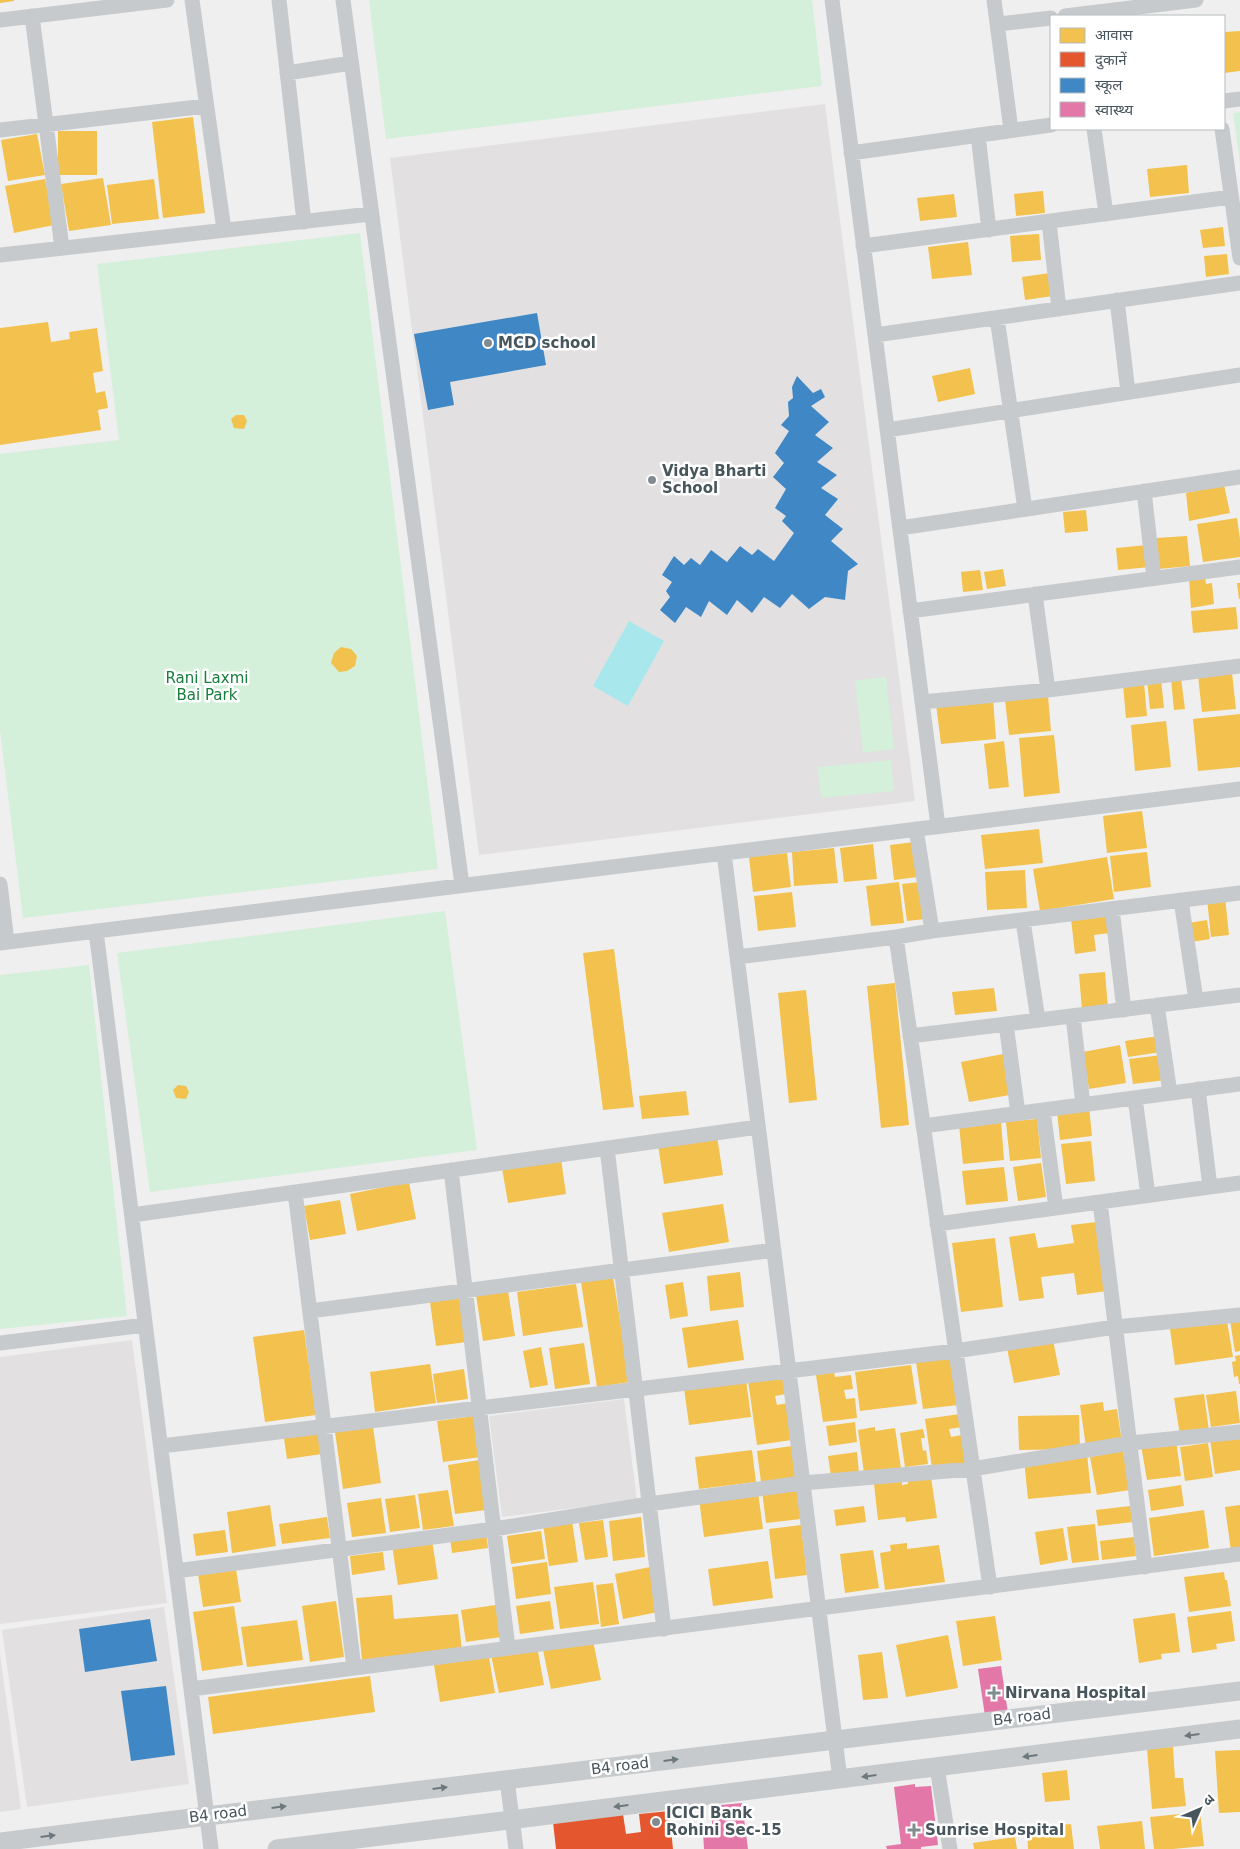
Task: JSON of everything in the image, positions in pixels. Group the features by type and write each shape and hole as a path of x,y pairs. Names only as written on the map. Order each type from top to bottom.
{"street":[{"path":"0,20 167,0"},
{"path":"192,0 224,230"},
{"path":"279,0 304,222"},
{"path":"343,0 462,885"},
{"path":"832,0 938,826"},
{"path":"994,0 1011,130"},
{"path":"1075,15 1156,7 1196,0"},
{"path":"32,16 62,248"},
{"path":"998,24 1050,18"},
{"path":"287,73 351,63"},
{"path":"1225,101 1240,99"},
{"path":"0,130 206,106"},
{"path":"851,153 1050,125"},
{"path":"1094,130 1106,214"},
{"path":"1222,130 1240,258"},
{"path":"978,135 989,230"},
{"path":"864,246 1232,197"},
{"path":"0,255 371,214"},
{"path":"1049,222 1059,309"},
{"path":"875,335 1240,283"},
{"path":"1117,300 1128,392"},
{"path":"997,318 1025,509"},
{"path":"887,430 1240,375"},
{"path":"900,528 1240,477"},
{"path":"1144,491 1154,578"},
{"path":"910,611 1240,566"},
{"path":"1035,594 1048,690"},
{"path":"922,702 1048,690 1240,666"},
{"path":"0,884 4,942 1240,789"},
{"path":"916,829 932,931"},
{"path":"724,853 840,1779"},
{"path":"737,957 1240,893"},
{"path":"1180,900 1196,1000"},
{"path":"1112,910 1124,1010"},
{"path":"1023,921 1038,1020"},
{"path":"96,931 211,1849"},
{"path":"896,937 990,1587"},
{"path":"910,1036 1240,995"},
{"path":"1157,1005 1170,1093"},
{"path":"1073,1016 1083,1105"},
{"path":"1006,1024 1018,1113"},
{"path":"923,1126 1240,1084"},
{"path":"1198,1090 1210,1187"},
{"path":"1135,1098 1148,1195"},
{"path":"1044,1110 1056,1208"},
{"path":"132,1215 758,1127"},
{"path":"607,1148 664,1629"},
{"path":"451,1170 508,1648"},
{"path":"936,1224 1240,1183"},
{"path":"295,1192 354,1668"},
{"path":"1100,1202 1145,1566"},
{"path":"310,1311 774,1250"},
{"path":"161,1446 955,1351 1115,1327 1240,1315"},
{"path":"0,1343 146,1325"},
{"path":"176,1571 494,1529 649,1504 802,1483 972,1469 1130,1443 1240,1432"},
{"path":"191,1689 1240,1554"},
{"name":"B4 road","path":"0,1842 1240,1691"},
{"path":"277,1849 358,1844 512,1820 1240,1729"},
{"path":"937,1767 950,1849"},
{"path":"506,1780 516,1849"}],"shaded area":[{"name":"Vidya Bharti School","path":"825,104 915,801 479,855 390,158"},
{"path":"132,1340 167,1603 0,1624 0,1357"},
{"path":"624,1399 637,1500 502,1517 489,1416"},
{"path":"164,1607 189,1784 27,1807 2,1630"},
{"path":"0,1654 21,1809 0,1812"}],"green space":[{"path":"369,0 812,0 822,86 386,139"},
{"path":"1240,112 1240,163 1233,113"},
{"name":"Rani Laxmi Bai Park","path":"360,233 438,869 23,918 0,730 0,454 119,440 97,264"},
{"path":"886,677 894,749 863,753 855,680"},
{"path":"891,760 894,791 821,798 818,767"},
{"path":"445,911 477,1150 150,1192 117,953"},
{"path":"89,965 127,1316 0,1329 0,975"}],"water":[{"path":"629,621 664,641 628,706 593,686"}],"building: आवास":[{"path":"0,0 14,0 14,1 0,3"},
{"path":"1240,31 1240,71 1225,73 1225,32"},
{"path":"193,117 205,213 163,218 152,122"},
{"path":"58,131 97,131 97,175 58,175"},
{"path":"37,134 45,175 8,181 1,140"},
{"path":"1187,165 1189,193 1150,197 1147,169"},
{"path":"103,178 111,225 69,231 61,184"},
{"path":"45,179 54,225 14,233 5,186"},
{"path":"154,179 159,219 112,224 107,185"},
{"path":"1043,191 1045,213 1016,216 1014,194"},
{"path":"954,194 957,217 920,221 917,198"},
{"path":"1223,227 1225,246 1203,248 1200,230"},
{"path":"1039,234 1041,260 1012,262 1010,236"},
{"path":"968,242 972,275 932,279 928,247"},
{"path":"1227,254 1229,274 1206,277 1204,256"},
{"path":"1050,273 1053,296 1025,300 1022,277"},
{"path":"48,322 51,342 70,339 69,332 97,328 103,371 93,373 96,393 105,391 108,408 98,410 101,430 0,445 0,328"},
{"path":"970,368 975,394 938,402 932,376"},
{"path":"236,415 244,415 247,421 244,429 234,428 231,419"},
{"path":"1224,485 1230,513 1189,521 1186,493"},
{"path":"1086,510 1088,531 1065,533 1063,512"},
{"path":"1237,518 1240,557 1203,562 1197,524"},
{"path":"1187,536 1190,566 1159,569 1156,538"},
{"path":"1147,545 1150,567 1118,570 1116,548"},
{"path":"1003,569 1006,586 987,589 984,572"},
{"path":"980,570 983,590 963,592 961,572"},
{"path":"1205,576 1206,584 1212,583 1214,604 1191,608 1189,578"},
{"path":"1237,583 1240,583 1240,599 1239,599"},
{"path":"1236,607 1238,629 1193,633 1191,611"},
{"path":"341,647 351,649 357,656 355,666 347,671 339,672 331,663 334,653"},
{"path":"1232,673 1236,709 1202,712 1198,676"},
{"path":"1181,678 1185,709 1174,710 1171,679"},
{"path":"1161,679 1164,708 1150,709 1147,680"},
{"path":"1144,683 1147,716 1126,718 1123,685"},
{"path":"1048,696 1051,731 1009,735 1005,700"},
{"path":"993,698 996,739 941,744 936,704"},
{"path":"1240,714 1240,767 1198,771 1193,719"},
{"path":"1166,721 1171,767 1135,771 1131,725"},
{"path":"1054,735 1060,793 1024,797 1019,738"},
{"path":"1004,741 1009,787 989,789 984,744"},
{"path":"1142,811 1147,848 1107,853 1103,816"},
{"path":"1039,829 1043,863 985,869 981,835"},
{"path":"914,842 918,877 894,880 890,845"},
{"path":"873,844 877,879 844,882 840,848"},
{"path":"834,848 838,883 794,886 792,852"},
{"path":"1147,852 1151,887 1114,892 1110,856"},
{"path":"787,853 791,887 753,892 749,857"},
{"path":"1107,857 1114,899 1040,911 1033,869"},
{"path":"1025,870 1027,908 987,910 985,872"},
{"path":"899,882 904,923 871,926 866,886"},
{"path":"920,882 925,919 907,921 902,884"},
{"path":"792,892 796,927 758,931 754,896"},
{"path":"1225,897 1229,935 1211,937 1207,899"},
{"path":"1108,915 1110,933 1094,935 1096,951 1075,954 1071,919"},
{"path":"1207,920 1210,939 1191,942 1188,923"},
{"path":"614,949 634,1107 603,1110 583,953"},
{"path":"1105,972 1108,1008 1082,1010 1079,974"},
{"path":"895,983 909,1125 881,1128 867,986"},
{"path":"994,988 997,1011 955,1015 952,992"},
{"path":"806,990 817,1100 789,1103 778,993"},
{"path":"1158,1036 1161,1052 1128,1057 1125,1041"},
{"path":"1120,1045 1126,1083 1089,1089 1083,1052"},
{"path":"1003,1054 1010,1095 969,1102 961,1062"},
{"path":"1162,1055 1166,1080 1133,1084 1129,1059"},
{"path":"178,1085 186,1086 189,1092 186,1099 176,1098 173,1090"},
{"path":"686,1091 689,1115 642,1119 639,1096"},
{"path":"1089,1107 1092,1136 1060,1140 1057,1111"},
{"path":"1037,1119 1041,1158 1010,1161 1006,1122"},
{"path":"1001,1121 1004,1160 963,1164 959,1125"},
{"path":"717,1136 723,1175 664,1184 658,1145"},
{"path":"1091,1141 1095,1181 1066,1184 1061,1144"},
{"path":"561,1159 566,1194 508,1203 502,1168"},
{"path":"1041,1163 1046,1197 1018,1201 1013,1167"},
{"path":"1004,1167 1008,1201 966,1205 962,1171"},
{"path":"409,1182 416,1219 357,1231 350,1194"},
{"path":"340,1200 346,1234 310,1240 304,1206"},
{"path":"723,1204 729,1242 669,1252 662,1213"},
{"path":"1097,1222 1107,1291 1077,1295 1074,1273 1041,1277 1044,1298 1019,1301 1009,1237 1035,1233 1038,1248 1074,1243 1071,1225"},
{"path":"995,1238 1003,1307 961,1312 952,1243"},
{"path":"740,1272 744,1307 710,1311 707,1276"},
{"path":"613,1277 630,1382 597,1387 581,1282"},
{"path":"683,1282 688,1316 670,1319 665,1285"},
{"path":"576,1284 583,1327 523,1336 517,1292"},
{"path":"508,1291 515,1336 483,1341 476,1295"},
{"path":"461,1298 467,1342 436,1346 430,1302"},
{"path":"1240,1318 1240,1351 1235,1352 1230,1320"},
{"path":"738,1320 744,1360 688,1368 682,1328"},
{"path":"1227,1321 1233,1357 1175,1365 1170,1329"},
{"path":"304,1330 316,1415 265,1422 253,1337"},
{"path":"1053,1340 1060,1375 1014,1383 1007,1348"},
{"path":"584,1343 590,1384 555,1389 549,1348"},
{"path":"541,1347 548,1385 530,1388 523,1351"},
{"path":"1240,1355 1239,1384 1238,1376 1234,1377 1232,1362 1236,1361 1235,1356"},
{"path":"952,1357 958,1405 923,1409 916,1362"},
{"path":"430,1364 436,1403 375,1412 370,1372"},
{"path":"911,1365 917,1404 860,1411 855,1372"},
{"path":"464,1369 468,1399 437,1403 433,1374"},
{"path":"834,1372 835,1377 851,1375 853,1389 844,1390 846,1399 855,1398 857,1418 823,1422 816,1375"},
{"path":"784,1375 786,1394 775,1396 777,1405 788,1403 792,1440 757,1445 748,1380"},
{"path":"746,1380 751,1417 689,1425 684,1388"},
{"path":"1236,1391 1240,1423 1211,1427 1206,1395"},
{"path":"1204,1394 1209,1431 1180,1435 1174,1398"},
{"path":"1103,1402 1104,1411 1117,1409 1122,1443 1086,1447 1080,1405"},
{"path":"960,1414 962,1427 949,1429 951,1437 962,1435 967,1463 932,1468 925,1419"},
{"path":"1079,1415 1080,1449 1019,1450 1018,1416"},
{"path":"475,1416 481,1457 443,1462 437,1421"},
{"path":"855,1422 857,1442 829,1446 826,1426"},
{"path":"373,1427 381,1483 343,1489 335,1432"},
{"path":"875,1427 875,1431 895,1428 901,1468 864,1473 858,1430"},
{"path":"923,1429 925,1438 921,1438 923,1451 926,1450 928,1464 905,1467 900,1433"},
{"path":"319,1433 322,1454 287,1459 284,1438"},
{"path":"1240,1435 1240,1470 1215,1474 1210,1439"},
{"path":"1176,1440 1181,1476 1147,1480 1141,1445"},
{"path":"1208,1443 1213,1477 1185,1481 1180,1447"},
{"path":"792,1446 796,1478 761,1482 757,1451"},
{"path":"752,1450 756,1482 699,1489 695,1457"},
{"path":"1123,1451 1130,1490 1097,1495 1090,1457"},
{"path":"857,1452 859,1473 831,1476 828,1456"},
{"path":"1087,1454 1091,1493 1028,1499 1024,1460"},
{"path":"479,1460 486,1510 455,1514 448,1465"},
{"path":"931,1477 937,1518 906,1522 905,1517 878,1520 874,1484 902,1481 902,1485 908,1484 908,1480"},
{"path":"1181,1485 1184,1506 1151,1511 1148,1490"},
{"path":"797,1486 801,1519 766,1523 762,1491"},
{"path":"448,1490 454,1526 423,1530 418,1494"},
{"path":"758,1492 763,1529 704,1537 699,1499"},
{"path":"415,1495 420,1528 390,1532 385,1499"},
{"path":"381,1498 386,1533 352,1537 347,1503"},
{"path":"270,1505 276,1546 232,1553 227,1512"},
{"path":"1240,1505 1240,1550 1231,1551 1225,1507"},
{"path":"864,1506 866,1522 836,1526 834,1510"},
{"path":"1130,1506 1133,1522 1098,1526 1096,1510"},
{"path":"1204,1510 1209,1548 1154,1556 1149,1518"},
{"path":"327,1517 330,1538 282,1544 279,1524"},
{"path":"641,1517 645,1557 613,1561 609,1521"},
{"path":"603,1520 608,1557 585,1560 579,1523"},
{"path":"572,1521 578,1562 549,1566 543,1524"},
{"path":"1095,1524 1099,1560 1072,1563 1067,1527"},
{"path":"801,1525 807,1575 775,1579 769,1529"},
{"path":"1063,1528 1068,1560 1040,1565 1035,1532"},
{"path":"225,1530 228,1552 196,1556 193,1534"},
{"path":"541,1531 545,1559 511,1564 507,1536"},
{"path":"486,1532 488,1548 452,1553 450,1537"},
{"path":"1134,1537 1136,1556 1102,1560 1100,1541"},
{"path":"432,1540 438,1579 398,1585 392,1545"},
{"path":"907,1543 907,1549 939,1545 945,1582 885,1590 880,1553 891,1551 890,1545"},
{"path":"873,1550 879,1588 845,1593 840,1554"},
{"path":"383,1552 385,1570 352,1575 350,1556"},
{"path":"768,1561 773,1598 713,1606 708,1569"},
{"path":"547,1562 551,1594 516,1599 512,1567"},
{"path":"650,1567 658,1612 623,1619 615,1574"},
{"path":"236,1569 241,1602 203,1607 198,1574"},
{"path":"1224,1572 1231,1606 1189,1612 1184,1577"},
{"path":"593,1582 599,1624 560,1629 554,1587"},
{"path":"613,1583 619,1624 601,1627 596,1585"},
{"path":"392,1595 394,1619 458,1614 462,1651 362,1660 356,1598"},
{"path":"336,1601 344,1657 310,1662 302,1606"},
{"path":"550,1601 554,1629 520,1634 516,1606"},
{"path":"496,1605 501,1637 466,1642 461,1610"},
{"path":"234,1606 243,1665 202,1671 193,1612"},
{"path":"1231,1611 1235,1641 1216,1644 1217,1649 1192,1653 1187,1617"},
{"path":"1175,1613 1180,1652 1161,1654 1162,1659 1139,1663 1133,1619"},
{"path":"995,1616 1002,1660 963,1666 956,1621"},
{"path":"297,1620 303,1660 247,1667 241,1627"},
{"path":"948,1635 958,1688 906,1697 896,1645"},
{"path":"593,1641 601,1680 551,1689 543,1650"},
{"path":"537,1646 544,1685 499,1693 491,1655"},
{"path":"882,1652 888,1698 863,1700 858,1655"},
{"path":"489,1657 495,1693 440,1702 434,1665"},
{"path":"370,1676 375,1712 213,1734 208,1697"},
{"path":"1173,1747 1175,1778 1183,1778 1186,1806 1152,1809 1147,1749"},
{"path":"1240,1750 1240,1812 1219,1813 1215,1751"},
{"path":"1067,1770 1070,1800 1045,1802 1042,1773"},
{"path":"1200,1812 1204,1846 1154,1849 1150,1817"},
{"path":"1142,1821 1145,1849 1100,1849 1097,1826"},
{"path":"1071,1824 1074,1849 1028,1849 1027,1828"},
{"path":"1015,1837 1017,1849 974,1849 973,1843"}],"building: दुकानें":[{"path":"669,1811 673,1849 556,1849 553,1822 623,1814 626,1834 641,1832 639,1814"}],"building: स्कूल":[{"path":"537,313 546,365 450,382 454,405 428,410 414,334"},
{"path":"797,376 813,393 821,389 825,397 811,406 829,422 815,435 833,448 817,462 837,475 821,488 838,499 825,515 843,529 831,541 858,564 848,571 845,600 825,597 809,609 792,594 780,608 764,597 752,613 737,600 727,615 709,601 701,617 686,607 675,623 660,610 670,597 666,591 672,582 662,575 674,556 684,565 691,558 700,565 711,550 727,562 740,546 752,555 758,549 774,561 794,533 782,521 786,516 775,508 786,489 773,477 784,463 775,453 789,431 781,425 789,416 788,402 793,398 792,387"},
{"path":"150,1619 157,1661 85,1672 79,1629"},
{"path":"166,1686 175,1755 131,1761 121,1691"}],"building: स्वास्थ्य":[{"path":"1001,1666 1008,1713 985,1716 978,1669"},
{"path":"915,1784 915,1787 931,1786 938,1845 921,1847 921,1849 887,1849 886,1846 901,1844 894,1787"},
{"path":"742,1803 748,1849 704,1849 703,1832 713,1831 710,1806"}],"place":[{"name":"MCD school","path":"488,343"},
{"name":"Vidya Bharti School","path":"652,480"},
{"name":"Nirvana Hospital","path":"994,1693"},
{"name":"ICICI Bank Rohini Sec-15","path":"656,1822"},
{"name":"Sunrise Hospital","path":"914,1830"}]}
